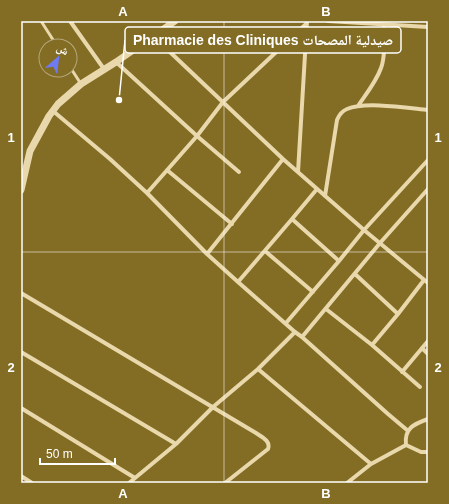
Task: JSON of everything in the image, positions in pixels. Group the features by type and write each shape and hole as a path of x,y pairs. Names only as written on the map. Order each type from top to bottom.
{"street":[{"path":"70,21 104,69"},
{"path":"21,190 30,151 38,134 58,104 81,84 116,62 175,21"},
{"path":"328,21 428,27"},
{"path":"147,193 197,136 223,102 307,22"},
{"path":"298,172 307,22"},
{"path":"358,106 382,67 384,57 384,24"},
{"path":"153,36 283,159 364,230 428,283"},
{"path":"116,62 239,172"},
{"path":"325,196 337,120 340,114 346,109 358,106 428,110"},
{"path":"53,111 110,159 147,193 207,254 238,282 407,430"},
{"path":"207,254 283,159"},
{"path":"286,323 364,230 428,160"},
{"path":"167,170 232,224"},
{"path":"238,282 317,189"},
{"path":"302,337 380,243 428,189"},
{"path":"292,219 339,261"},
{"path":"265,251 312,292"},
{"path":"355,274 398,314"},
{"path":"372,345 424,280"},
{"path":"21,294 256,432 268,442 270,445 268,449 225,483"},
{"path":"21,301 27,298"},
{"path":"326,309 372,345 420,387"},
{"path":"129,483 176,444 213,407 258,369 295,332"},
{"path":"402,372 428,341"},
{"path":"422,348 428,354"},
{"path":"21,352 176,444"},
{"path":"258,369 371,464"},
{"path":"21,408 135,478"},
{"path":"406,445 405,437 407,430 428,419"},
{"path":"347,483 371,464 406,445"},
{"path":"406,445 421,452 428,452"},
{"path":"21,476 32,483"}],"lane":[{"path":"41,21 52,38"},
{"path":"77,78 81,84"}],"place":[{"name":"Pharmacie des Cliniques صيدلية المصحات","path":"119,100"}]}
